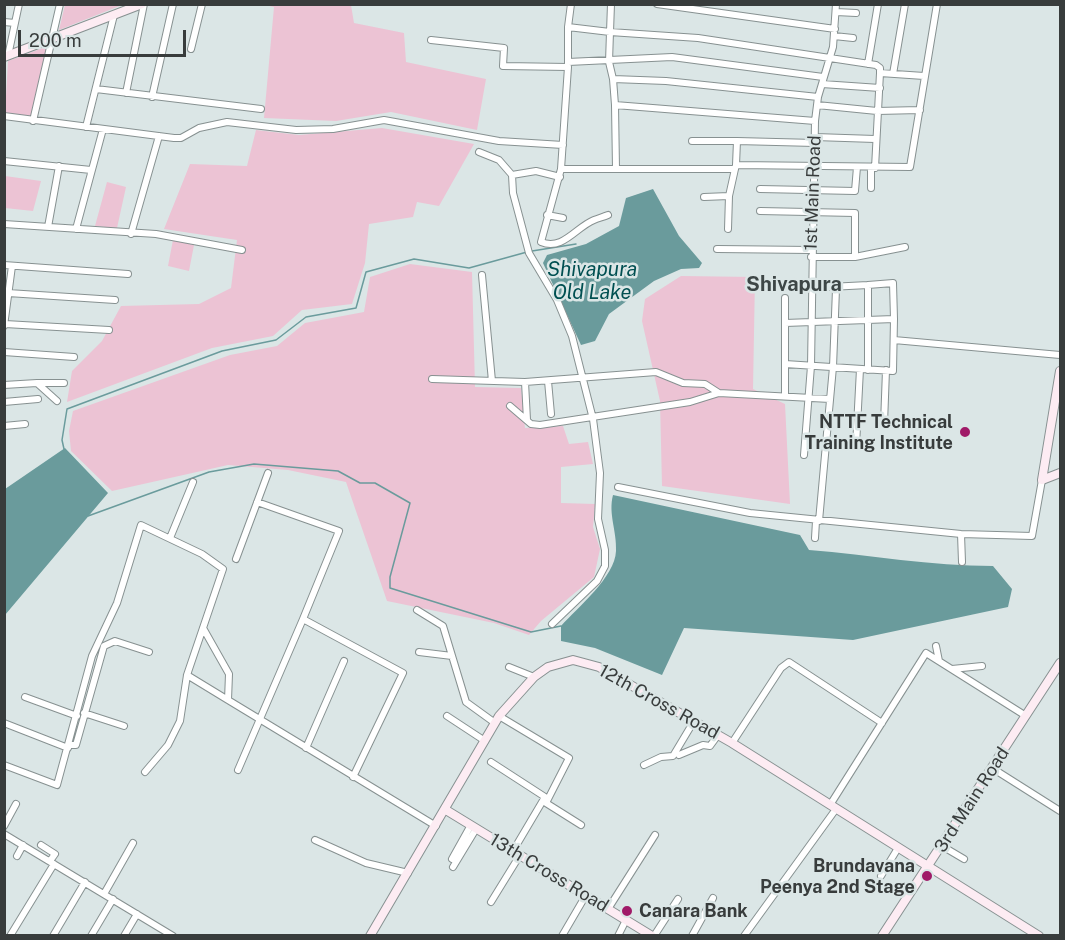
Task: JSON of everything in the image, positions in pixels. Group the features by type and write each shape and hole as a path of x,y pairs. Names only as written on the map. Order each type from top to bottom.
{"street":[{"path":"6,57 19,4"},
{"path":"33,121 60,4"},
{"path":"6,57 143,4"},
{"path":"126,93 143,4"},
{"path":"152,97 172,4"},
{"path":"191,50 202,4"},
{"path":"571,4 560,177 541,237 544,243 569,238 594,220 608,215"},
{"path":"611,4 609,62 615,105 616,168"},
{"path":"657,4 835,32 853,38"},
{"path":"868,64 878,4"},
{"path":"893,74 905,4"},
{"path":"561,168 815,165 910,167 937,4"},
{"path":"836,8 856,13"},
{"name":"1st Main Road","path":"804,455 811,366 810,288 815,121 818,97 835,32 836,8"},
{"path":"86,127 114,15"},
{"path":"4,22 15,23"},
{"path":"568,27 698,38 829,56 878,66 880,88 871,188"},
{"path":"431,40 504,48 503,66 568,65 672,57 880,88"},
{"path":"880,73 924,76"},
{"path":"613,79 666,81 818,97"},
{"path":"96,89 261,109"},
{"path":"615,105 815,121"},
{"path":"817,105 878,111 920,110"},
{"path":"4,116 181,138 199,128 227,122 296,130 333,129 384,120 499,141 563,145"},
{"path":"76,229 103,129"},
{"path":"131,234 159,136"},
{"path":"692,141 875,138"},
{"path":"728,229 729,196 736,167 737,141"},
{"path":"479,152 499,160 512,175 513,193 529,251 557,300 584,378 593,419 600,473 598,519 605,550 605,566 597,580 552,624"},
{"path":"4,161 91,170"},
{"path":"48,227 59,166"},
{"path":"760,189 855,191 857,167"},
{"path":"512,175 536,171 560,177"},
{"path":"704,197 729,196"},
{"path":"760,211 814,214 855,213 855,257"},
{"path":"547,215 563,218"},
{"path":"4,224 156,234 242,250"},
{"path":"717,249 855,257 905,247"},
{"path":"109,330 5,325 8,266 128,274"},
{"path":"482,275 492,381"},
{"path":"785,364 893,370 893,283 836,289 810,288"},
{"path":"856,446 869,319 868,285"},
{"path":"815,538 833,367 836,289"},
{"path":"8,293 115,300"},
{"path":"785,298 785,395"},
{"path":"836,298 844,298"},
{"path":"785,323 894,319"},
{"path":"894,340 1060,355"},
{"path":"4,352 74,357"},
{"path":"884,424 886,370"},
{"path":"618,487 750,513 961,534 1032,536 1060,371"},
{"path":"432,379 525,382 656,372 683,383 705,384 719,393"},
{"path":"548,381 551,414"},
{"path":"525,382 527,421"},
{"path":"37,383 57,401"},
{"path":"4,385 64,383"},
{"path":"510,406 527,421 540,425 593,419 690,402 719,393 830,399"},
{"path":"4,402 38,399"},
{"path":"4,426 25,424"},
{"path":"236,559 268,473"},
{"path":"1042,480 1060,473"},
{"path":"170,538 193,482"},
{"path":"238,770 339,531 257,502"},
{"path":"4,765 57,785 92,656 127,575 138,529 141,525 202,554 223,568 187,675 180,721 168,745 145,772"},
{"path":"961,534 962,562"},
{"path":"417,610 440,622 466,702 569,758 546,803 581,825"},
{"path":"303,619 404,673 353,777"},
{"path":"203,628 229,674 228,700"},
{"path":"4,723 68,747 76,745 104,646 115,641 149,652"},
{"path":"936,646 939,661"},
{"path":"419,652 452,656"},
{"path":"744,936 833,807 926,653 1026,716"},
{"path":"306,748 345,661"},
{"name":"12th Cross Road","path":"370,936 497,720 534,677 561,661 586,663 694,721 1039,936"},
{"path":"732,743 781,669 789,662 882,723"},
{"path":"951,669 982,666"},
{"path":"509,667 534,677"},
{"name":"3rd Main Road","path":"882,936 1059,669"},
{"path":"187,675 436,826"},
{"path":"26,697 77,716"},
{"path":"84,713 124,726"},
{"path":"447,716 485,741"},
{"path":"644,765 661,757 673,756 694,721"},
{"path":"680,755 704,745 710,746 718,735"},
{"path":"491,762 544,797 491,902"},
{"path":"992,768 1060,811"},
{"path":"4,826 16,804"},
{"name":"13th Cross Road","path":"446,810 653,936"},
{"path":"452,858 473,827"},
{"path":"453,867 473,827"},
{"path":"4,834 172,935"},
{"path":"608,909 655,835"},
{"path":"315,840 366,863 408,873"},
{"path":"104,894 133,843"},
{"path":"17,856 23,845"},
{"path":"10,936 52,862 54,854 41,845"},
{"path":"942,846 964,859"},
{"path":"881,876 898,848"},
{"path":"53,936 85,882"},
{"path":"562,936 586,895"},
{"path":"692,936 713,898"},
{"path":"91,936 113,899"},
{"path":"653,936 678,899"},
{"path":"124,936 136,914"},
{"path":"618,936 626,920"}],"shaded area":[{"path":"65,4 122,5 59,30"},
{"path":"265,5 351,5 354,23 404,33 406,62 486,79 477,130 391,112 336,121 264,118 274,7"},
{"path":"48,46 32,116 5,114 8,61"},
{"path":"382,128 474,144 439,206 417,202 413,217 369,224 365,263 352,304 302,310 273,336 212,348 67,402 72,371 102,341 121,306 199,304 231,288 237,240 164,229 190,164 247,166 256,130 299,135"},
{"path":"5,176 41,181 33,211 5,208"},
{"path":"107,182 126,187 117,228 95,226"},
{"path":"173,240 194,245 189,271 168,266"},
{"path":"410,264 472,272 475,387 521,388 525,428 563,426 569,444 588,442 593,464 561,467 561,503 595,504 593,527 600,549 594,577 541,621 529,635 494,623 387,601 346,482 288,470 228,465 112,491 71,451 69,431 73,411 230,355 277,346 305,323 364,312 370,277"},
{"path":"681,276 755,277 753,389 785,404 790,504 662,486 660,401 642,321 645,299"}],"water":[{"name":"Shivapura Old Lake","path":"653,189 679,236 702,263 699,268 681,269 654,281 609,314 595,341 581,345 543,263 547,255 586,244 619,226 626,198"},
{"path":"65,448 108,493 5,615 5,489"},
{"path":"613,495 800,535 809,550 970,566 993,566 1012,589 1008,607 853,640 684,628 662,675 595,648 561,641 561,626 603,581 614,561 616,544 612,509"}],"waterway":[{"path":"532,251 576,244"},
{"path":"64,449 62,440 67,409 222,351 276,340 306,317 356,308 366,272 414,259 469,268 527,252"},
{"path":"88,516 209,472 254,464 338,471 360,483 375,483 410,503 390,577 390,588 531,632 561,626"}],"place":[{"name":"NTTF Technical Training Institute","path":"965,432"},
{"name":"Brundavana Peenya 2nd Stage","path":"927,876"},
{"name":"Canara Bank","path":"627,911"}],"district":[{"name":"Shivapura","path":"794,285"}]}
